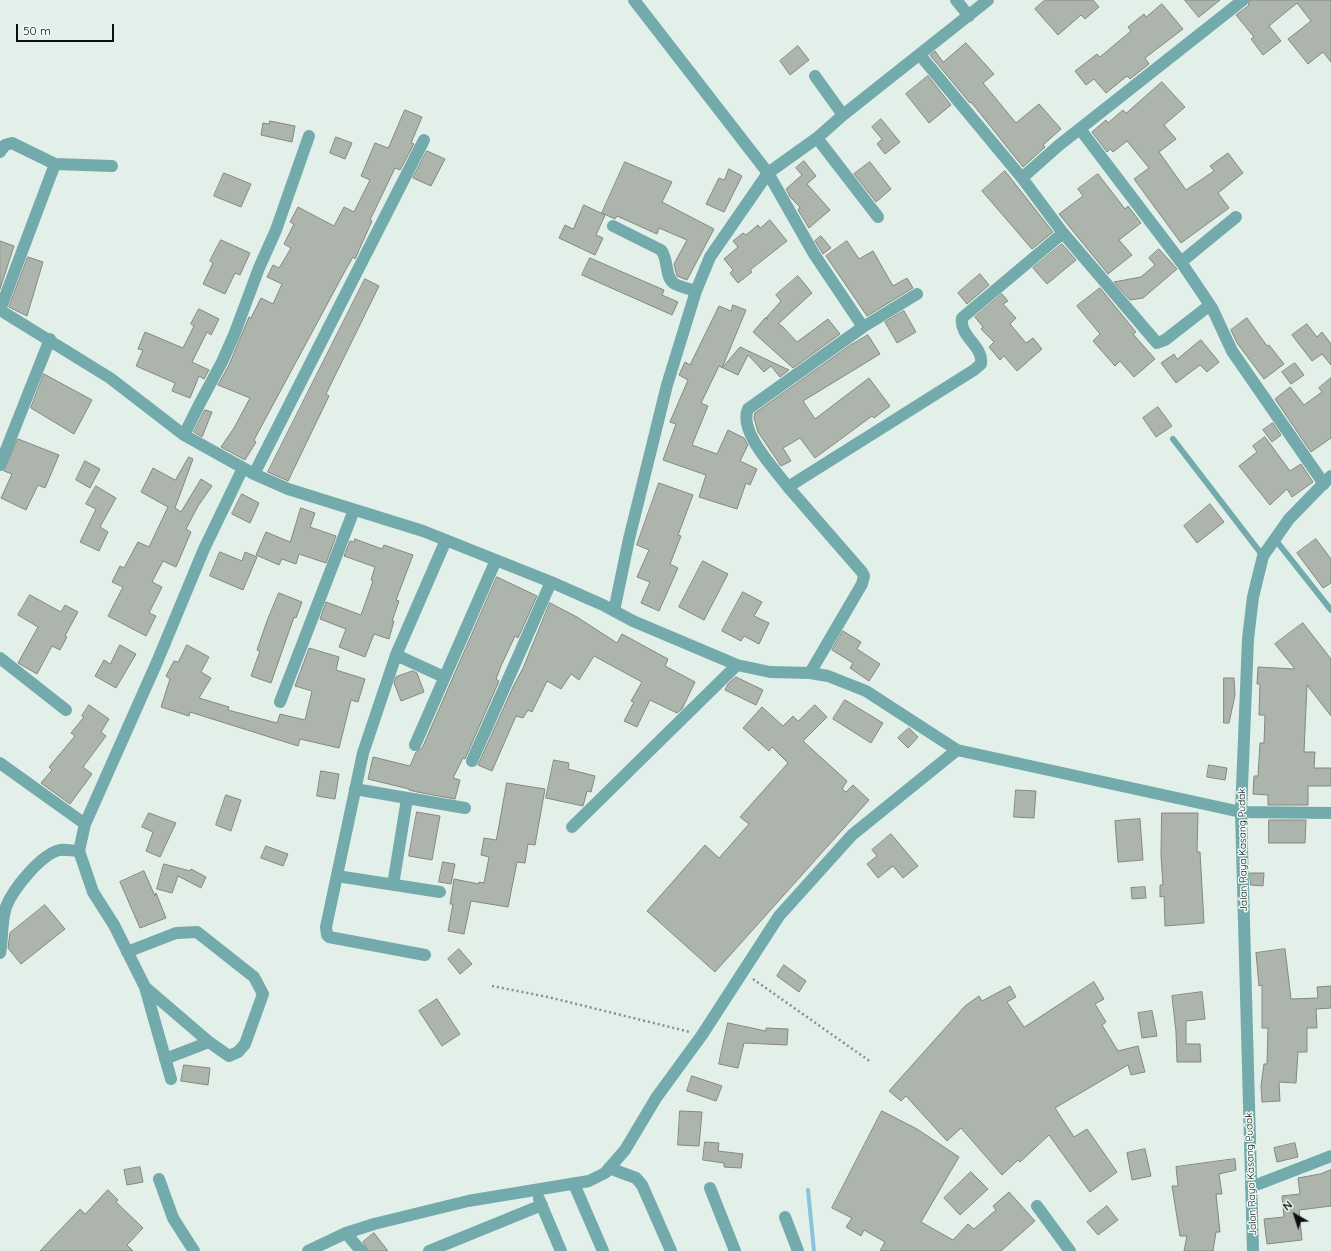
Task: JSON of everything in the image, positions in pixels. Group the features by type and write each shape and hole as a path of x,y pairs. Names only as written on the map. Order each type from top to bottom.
{"street":[{"path":"634,0 768,173 814,254 863,327"},
{"path":"956,0 969,16"},
{"path":"614,611 629,539 667,385 696,291 710,257 768,173 817,138 843,114 920,55 988,0"},
{"path":"1022,178 1058,146 1244,0"},
{"path":"920,55 1022,178 1063,233 1157,342 1165,340 1210,305"},
{"path":"815,76 843,114"},
{"path":"1080,129 1181,262 1210,305 1232,351 1327,480"},
{"path":"184,435 222,362 234,335 259,268 276,230 309,136"},
{"path":"817,138 878,217"},
{"path":"171,1078 145,987 114,925 93,892 79,851 85,824 157,662 204,549 248,471 424,140"},
{"path":"0,152 5,145 12,143 55,164 112,166"},
{"path":"55,164 0,310 110,378 184,435 248,471 288,489 423,531 446,540 551,582 614,611 633,622 737,665 770,672 810,673 828,676 866,691 957,750 1241,812 1331,813"},
{"path":"1181,262 1236,217"},
{"path":"613,226 661,250 665,255 670,279 674,284 696,291"},
{"path":"788,487 974,370 981,364 982,358 980,353 964,332 961,324 962,318 1063,233"},
{"path":"810,673 862,584 864,576 788,487 763,455 748,428 746,419 748,409 863,327 917,294"},
{"path":"0,464 50,340"},
{"name":"Jalan Raya Kasang Pudak","path":"1253,1251 1241,812 1248,639 1252,597 1263,556 1274,538 1289,519 1327,480"},
{"path":"280,702 354,510"},
{"path":"425,955 329,937 326,927 363,752 396,655 446,540"},
{"path":"416,745 496,560"},
{"path":"472,761 551,582"},
{"path":"396,655 444,678"},
{"path":"0,658 66,710"},
{"path":"572,827 737,665"},
{"path":"308,1251 346,1233 374,1224 468,1201 589,1181 605,1173 625,1150 656,1098 702,1035 779,916 852,834 957,750"},
{"path":"0,762 85,824"},
{"path":"355,789 465,808"},
{"path":"393,885 407,799"},
{"path":"0,953 6,908 18,884 24,877 56,851 62,849 79,851"},
{"path":"337,876 440,892"},
{"path":"127,952 176,933 197,932 254,977 263,994 245,1044 238,1052 229,1056 208,1042 145,987"},
{"path":"165,1059 208,1042"},
{"path":"1251,1187 1331,1156"},
{"path":"609,1168 636,1178 642,1185 671,1251"},
{"path":"159,1180 173,1218 194,1251"},
{"path":"574,1184 603,1251"},
{"path":"710,1188 735,1251"},
{"path":"535,1190 561,1251"},
{"path":"429,1251 542,1205"},
{"path":"1037,1206 1070,1251"},
{"path":"785,1217 798,1251"},
{"path":"346,1233 361,1251"}],"lane":[{"path":"1173,439 1263,556"},
{"path":"1274,538 1331,610"}],"path":[{"path":"743,971 871,1062"},
{"path":"492,986 548,997 702,1035"}],"building":[{"path":"1045,0 1093,0 1099,7 1085,19 1081,15 1058,35 1035,9"},
{"path":"1185,0 1220,0 1199,17"},
{"path":"1250,0 1331,0 1331,62 1323,52 1308,64 1288,39 1311,21 1297,3 1269,26 1281,41 1263,55 1251,39 1254,37 1236,15 1248,6"},
{"path":"1162,4 1183,29 1145,58 1149,64 1130,79 1127,76 1106,93 1094,79 1086,85 1075,71 1097,54 1100,57 1131,31 1128,27 1144,14 1146,17"},
{"path":"966,43 994,74 983,83 1016,123 1039,104 1061,129 1043,145 1045,147 1023,167 971,102 970,103 930,55 935,51 943,62"},
{"path":"798,46 809,60 790,75 780,61"},
{"path":"928,76 951,105 929,123 906,94"},
{"path":"1162,82 1185,107 1164,125 1176,139 1159,152 1186,190 1214,171 1210,166 1228,153 1243,173 1218,193 1229,208 1181,243 1134,179 1149,168 1127,141 1113,152 1110,149 1107,152 1092,132 1106,120 1108,123 1123,110 1126,113"},
{"path":"405,110 422,117 411,143 414,144 400,170 395,168 370,220 372,221 355,259 353,257 345,271 254,440 256,442 245,460 221,447 234,428 250,398 218,385 229,365 249,317 251,318 261,298 273,304 282,284 267,277 273,265 279,268 291,248 284,244 294,224 290,222 298,207 334,226 344,207 354,212 370,180 361,176 375,143 388,148"},
{"path":"881,119 900,142 885,154 877,144 882,139 872,127"},
{"path":"270,121 295,126 292,142 261,135 263,123 269,124"},
{"path":"336,137 352,143 345,159 330,153"},
{"path":"427,151 445,159 431,186 413,178"},
{"path":"804,161 816,176 807,184 830,210 809,228 798,210 800,207 790,197 786,189 802,175 796,168"},
{"path":"625,162 672,182 662,202 714,229 687,280 677,276 674,264 687,240 659,228 657,234 617,216 615,219 602,213"},
{"path":"870,162 891,189 876,202 854,174"},
{"path":"729,169 742,176 724,212 706,204 719,178 724,180"},
{"path":"1005,171 1053,232 1032,249 982,191"},
{"path":"224,173 251,184 241,207 214,196"},
{"path":"1098,174 1125,209 1128,206 1141,223 1119,240 1132,255 1108,274 1059,214 1083,196 1078,189"},
{"path":"584,205 605,215 596,235 603,238 595,255 559,238 565,225 573,229"},
{"path":"770,220 787,241 750,270 752,272 738,283 730,273 733,270 724,259 738,247 733,241 743,233 746,235 758,225 760,228"},
{"path":"821,236 831,248 823,254 815,241"},
{"path":"221,240 250,253 240,275 235,273 225,294 203,284 213,263 210,261"},
{"path":"0,241 14,246 0,289"},
{"path":"847,241 859,259 873,251 893,286 907,278 913,288 867,316 826,256"},
{"path":"1062,244 1076,260 1047,284 1033,268"},
{"path":"1159,249 1177,269 1143,298 1130,300 1114,282 1141,277 1155,265 1149,258"},
{"path":"28,257 43,262 27,316 9,307"},
{"path":"590,258 664,290 662,295 678,302 672,315 582,275"},
{"path":"980,274 989,285 967,304 958,293"},
{"path":"798,276 812,293 778,324 782,326 797,342 828,319 840,334 793,368 753,332 765,318 768,319 766,318 781,301 776,295"},
{"path":"365,279 379,286 326,394 329,396 288,481 268,472"},
{"path":"1100,288 1136,332 1133,334 1155,359 1134,377 1120,361 1115,366 1093,341 1100,334 1077,306"},
{"path":"1002,294 1008,301 1003,304 1016,318 1010,324 1026,343 1033,338 1042,349 1017,371 1004,356 1000,360 989,347 994,342 981,329 983,327 975,317"},
{"path":"733,305 746,310 722,368 719,366 701,403 708,406 692,445 717,454 728,430 744,438 748,445 740,461 757,469 750,485 746,483 737,509 699,497 706,475 663,460 676,424 670,422 688,380 679,375 685,362 690,365 719,306 731,311"},
{"path":"199,309 219,319 211,335 207,332 192,362 209,370 204,379 199,376 190,398 172,391 175,383 136,366 143,350 138,349 145,332 183,348 194,326 191,324"},
{"path":"904,311 916,332 897,343 885,322"},
{"path":"1247,318 1267,346 1269,345 1284,364 1264,379 1237,343 1231,330"},
{"path":"1307,324 1317,337 1322,332 1331,344 1331,365 1322,354 1312,361 1292,335"},
{"path":"868,335 880,354 803,401 815,419 869,378 890,406 874,418 872,416 815,458 800,438 783,448 791,461 781,466 758,432 754,418 755,413 849,346"},
{"path":"1201,340 1219,362 1207,372 1200,365 1176,383 1161,363 1174,354 1177,359"},
{"path":"740,347 789,370 780,377 771,366 764,372 748,355 738,375 722,368"},
{"path":"1295,363 1304,375 1291,384 1282,372"},
{"path":"44,374 92,400 74,434 31,408"},
{"path":"1331,378 1331,438 1311,452 1275,399 1290,387 1304,405 1322,392 1319,388"},
{"path":"1158,407 1172,426 1156,437 1143,418"},
{"path":"205,410 212,412 202,437 194,432"},
{"path":"1273,423 1281,435 1272,442 1263,430"},
{"path":"1265,437 1290,471 1301,464 1313,482 1292,497 1287,489 1270,505 1239,466 1257,452 1253,446"},
{"path":"18,439 59,455 45,488 38,485 26,510 1,498 12,474 4,471"},
{"path":"189,457 193,459 175,508 181,512 201,479 212,486 198,506 186,529 191,532 176,567 163,561 152,582 162,587 149,613 156,616 146,636 108,616 123,587 112,582 120,566 124,568 138,542 149,547 168,507 141,492 153,468 175,480"},
{"path":"85,461 100,469 90,488 76,480"},
{"path":"659,483 693,495 678,535 681,536 670,564 678,568 659,611 641,603 650,582 637,577 649,550 637,545"},
{"path":"96,486 116,498 100,527 108,532 99,551 80,542 96,509 86,504"},
{"path":"242,494 259,503 250,523 232,514"},
{"path":"1210,504 1224,522 1197,543 1184,526"},
{"path":"301,508 315,513 310,527 336,536 326,563 299,554 296,564 282,559 279,565 256,555 266,532 290,542"},
{"path":"355,539 382,549 384,545 413,555 396,600 399,601 392,621 394,621 389,639 374,634 365,657 339,647 346,629 320,619 326,602 361,615 373,581 371,580 375,567 344,556 350,541 354,542"},
{"path":"1316,539 1331,559 1331,583 1323,588 1297,553"},
{"path":"220,552 242,561 245,552 257,557 243,590 210,576"},
{"path":"703,561 728,574 704,620 679,607"},
{"path":"497,577 537,596 518,638 515,636 501,666 496,679 499,681 465,759 463,758 453,778 460,780 455,799 417,792 368,779 373,757 410,766 416,752 422,748"},
{"path":"743,592 762,602 754,616 769,623 759,644 744,636 741,641 722,631"},
{"path":"279,593 302,602 296,618 294,617 271,683 251,676 260,651 257,650"},
{"path":"30,595 61,612 65,605 78,612 65,636 67,637 60,650 52,646 37,674 18,663 38,627 18,615"},
{"path":"550,603 577,617 617,643 622,634 668,659 665,666 695,682 682,709 677,713 650,700 637,727 624,721 634,702 631,701 642,682 594,656 579,680 571,674 561,689 547,681 532,712 528,710 523,718 516,716 492,771 478,765 523,668"},
{"path":"1303,623 1331,659 1331,716 1307,685 1304,752 1315,752 1314,768 1331,768 1331,786 1308,786 1308,805 1268,805 1268,795 1253,794 1254,776 1258,776 1260,743 1264,743 1265,715 1259,715 1260,684 1257,684 1258,667 1295,669 1275,644"},
{"path":"843,631 861,642 857,649 880,664 869,681 850,668 853,663 832,650"},
{"path":"120,645 136,654 116,688 95,676 104,660 110,664"},
{"path":"187,645 209,657 201,672 211,678 199,698 229,707 228,710 277,723 280,714 305,720 312,691 295,686 309,648 339,657 336,670 365,679 358,702 351,700 339,748 300,739 298,746 190,712 189,716 161,707 170,679 166,676 174,661 178,662"},
{"path":"413,671 417,673 424,692 401,701 394,683 396,677"},
{"path":"736,677 763,690 756,705 725,690 728,684"},
{"path":"1224,678 1234,678 1235,695 1229,723 1224,723"},
{"path":"845,700 883,723 871,743 833,719"},
{"path":"89,705 109,719 101,732 106,736 83,767 92,774 70,804 41,783 52,770 49,767 75,736 71,733 84,717 82,716"},
{"path":"815,705 827,717 803,741 847,781 842,789 846,792 853,785 869,800 715,972 647,911 705,845 719,858 749,824 740,817 788,763 772,747 769,751 743,728 762,707 783,726 793,716 798,721"},
{"path":"909,728 918,737 908,748 898,738"},
{"path":"554,760 569,763 568,769 595,776 591,792 587,791 583,806 546,798"},
{"path":"1209,765 1227,768 1225,780 1207,777"},
{"path":"321,771 339,774 335,799 317,796"},
{"path":"507,783 545,789 535,845 528,844 525,863 517,862 508,907 471,901 464,934 448,931 453,904 450,904 454,879 479,884 479,882 484,883 489,857 481,855 484,838 496,840"},
{"path":"1016,790 1036,791 1034,818 1014,817"},
{"path":"226,795 241,800 231,831 216,825"},
{"path":"417,812 440,816 432,860 409,856"},
{"path":"149,813 176,823 160,857 146,851 153,832 142,827"},
{"path":"1162,813 1198,813 1197,852 1200,852 1204,923 1165,926 1164,896 1160,897 1160,885 1163,885 1161,856"},
{"path":"1140,819 1143,860 1118,862 1115,821"},
{"path":"1269,820 1306,820 1305,843 1269,843"},
{"path":"891,834 918,866 903,878 893,866 878,878 867,864 877,856 872,850"},
{"path":"266,846 288,854 283,866 261,858"},
{"path":"443,862 455,864 451,884 439,882"},
{"path":"164,864 190,871 191,869 206,877 201,888 178,876 172,893 157,889"},
{"path":"144,871 155,896 156,893 166,918 140,928 120,882"},
{"path":"1250,873 1264,873 1263,886 1251,885"},
{"path":"1145,887 1146,898 1132,899 1131,888"},
{"path":"45,905 65,929 21,964 8,948 10,933"},
{"path":"459,949 472,964 460,974 448,959"},
{"path":"1285,949 1291,999 1318,998 1317,987 1331,986 1331,1008 1316,1009 1317,1028 1307,1028 1307,1052 1298,1052 1296,1083 1279,1082 1280,1101 1262,1102 1261,1086 1264,1064 1267,1064 1268,1028 1262,1028 1262,985 1259,986 1256,953"},
{"path":"784,965 806,981 799,992 777,976"},
{"path":"1094,982 1104,999 1095,1004 1106,1022 1102,1025 1118,1051 1138,1046 1145,1072 1131,1075 1128,1065 1055,1108 1074,1137 1087,1129 1117,1172 1090,1192 1049,1135 1020,1162 1018,1160 1002,1175 961,1128 947,1141 906,1096 901,1101 889,1091 965,1006 979,996 982,1001 1010,986 1016,997 1007,1002 1024,1027"},
{"path":"1202,992 1205,1019 1186,1021 1186,1044 1200,1044 1201,1062 1177,1062 1176,1032 1172,996"},
{"path":"437,999 460,1034 442,1046 419,1011"},
{"path":"1152,1011 1157,1036 1142,1038 1138,1013"},
{"path":"728,1023 766,1031 766,1028 788,1029 787,1045 744,1043 738,1068 719,1064"},
{"path":"184,1065 210,1068 208,1085 181,1081"},
{"path":"692,1076 722,1086 716,1101 687,1091"},
{"path":"680,1111 702,1112 699,1146 678,1145"},
{"path":"882,1111 917,1129 959,1157 921,1222 953,1240 968,1224 974,1229 996,1210 993,1206 1009,1192 1035,1221 1001,1251 880,1251 885,1242 864,1230 861,1236 846,1227 852,1218 832,1208"},
{"path":"705,1142 719,1143 718,1151 743,1154 741,1168 724,1167 724,1163 703,1160"},
{"path":"1295,1143 1298,1157 1277,1162 1274,1148"},
{"path":"1145,1149 1151,1176 1132,1180 1127,1153"},
{"path":"1235,1159 1236,1170 1219,1174 1222,1194 1216,1194 1220,1232 1216,1232 1213,1251 1184,1251 1187,1236 1180,1236 1172,1186 1178,1186 1176,1167"},
{"path":"140,1167 143,1182 127,1185 124,1170"},
{"path":"1331,1170 1331,1206 1299,1210 1302,1240 1267,1244 1264,1219 1284,1217 1282,1196 1300,1194 1298,1178 1320,1174"},
{"path":"971,1172 988,1189 960,1215 944,1198"},
{"path":"108,1190 118,1200 116,1202 143,1228 127,1245 133,1251 40,1251 80,1209 85,1214"},
{"path":"1107,1206 1118,1220 1098,1235 1087,1222"},
{"path":"374,1233 388,1251 368,1251 363,1242"}],"waterway":[{"path":"808,1190 814,1251"}]}
